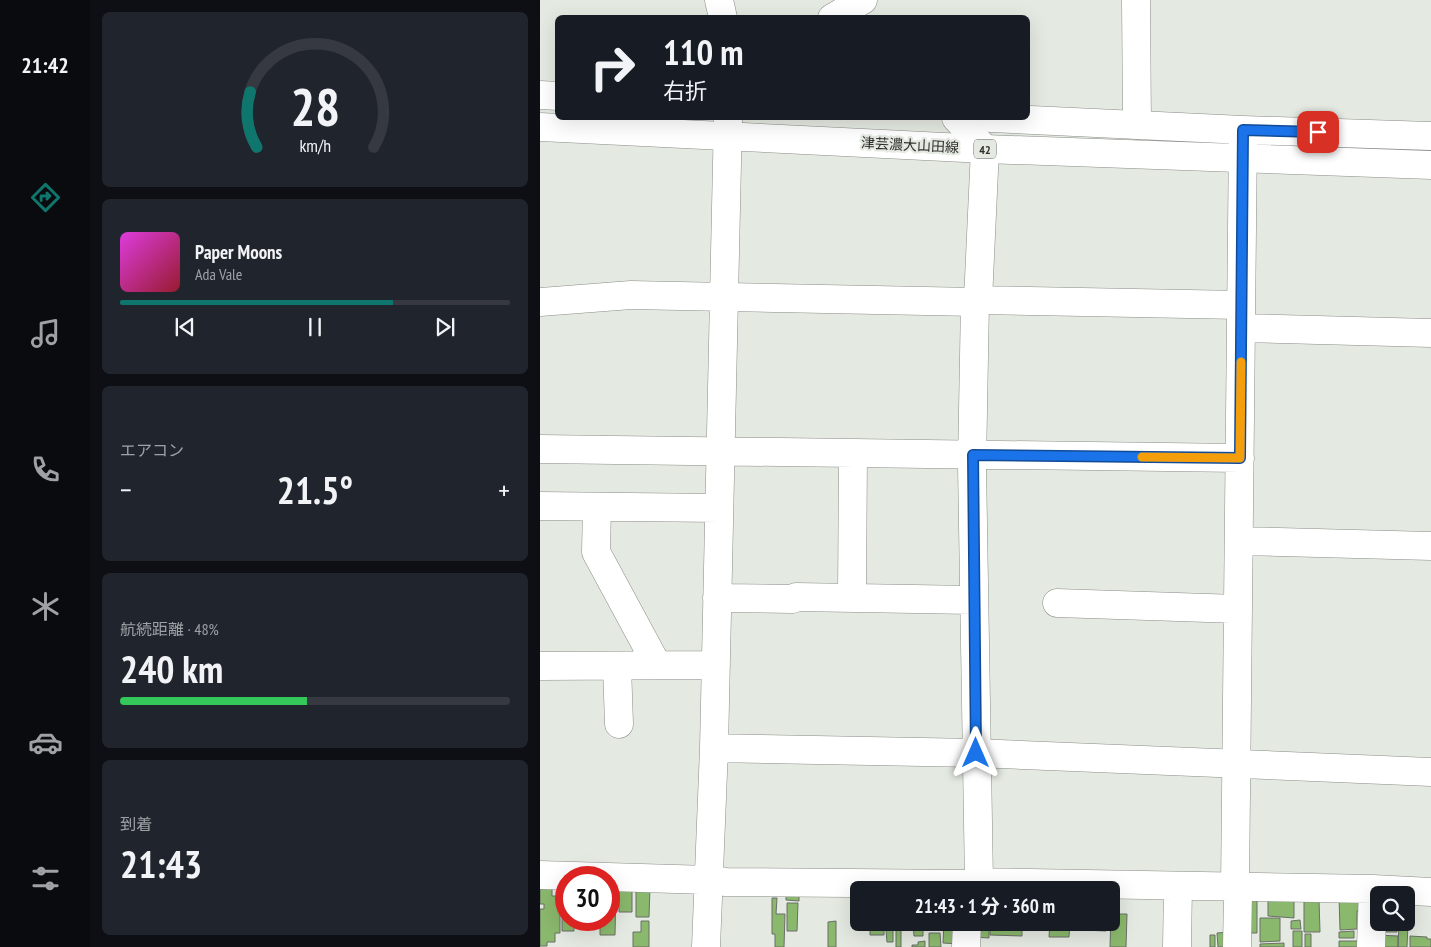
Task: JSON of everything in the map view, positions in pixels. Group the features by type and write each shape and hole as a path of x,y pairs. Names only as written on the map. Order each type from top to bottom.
{"street":[{"path":"719,0 722,15"},
{"path":"837,15 863,0"},
{"path":"1136,0 1137,125"},
{"path":"540,95 555,96"},
{"path":"958,120 985,149 977,301 973,455 976,753 971,881"},
{"path":"1030,120 1243,130 1431,136"},
{"name":"津芸濃大山田線","path":"540,127 728,127 985,149 1431,165"},
{"path":"706,947 714,748 728,127"},
{"path":"1238,947 1238,894 1235,888 1243,130"},
{"path":"540,302 630,296 977,301 1241,317 1431,333"},
{"path":"540,449 1240,458"},
{"path":"852,453 852,598"},
{"path":"540,506 719,508"},
{"path":"597,507 596,552 657,665"},
{"path":"1239,541 1431,546"},
{"path":"717,598 973,600"},
{"path":"1057,603 1238,609"},
{"path":"540,666 716,665"},
{"path":"617,666 619,724"},
{"path":"714,748 976,753 1431,772"},
{"path":"540,876 850,884"},
{"path":"1120,886 1370,889"},
{"path":"1177,947 1178,886"},
{"path":"1415,891 1431,892"},
{"path":"966,947 967,931"},
{"path":"1372,931 1372,947"}],"building":[{"path":"540,882 552,882 552,896 555,896 555,931 560,931 560,933 555,933 555,942 547,942 547,946 540,946 540,909 544,909 544,904 540,904"},
{"path":"620,884 632,884 632,912 620,912"},
{"path":"636,887 650,887 649,917 636,917"},
{"path":"786,887 799,887 799,901 786,900"},
{"path":"1294,894 1294,918 1268,916 1268,895"},
{"path":"1365,895 1365,911 1357,911 1357,929 1340,930 1339,896"},
{"path":"1243,896 1257,896 1257,933 1244,933"},
{"path":"772,898 777,898 776,914 785,914 784,947 775,947 775,934 772,934"},
{"path":"1304,900 1319,900 1320,932 1304,932"},
{"path":"787,903 798,903 797,931 787,931"},
{"path":"1120,914 1127,914 1126,947 1110,947 1110,931 1120,931"},
{"path":"1260,918 1280,918 1280,941 1260,942"},
{"path":"1300,920 1301,929 1291,929 1291,921"},
{"path":"641,921 649,921 649,947 633,947 633,932 641,932"},
{"path":"836,921 836,947 828,947 828,922"},
{"path":"600,931 615,931 615,935 600,935"},
{"path":"870,931 884,931 884,935 870,935"},
{"path":"886,931 893,931 893,942 887,942"},
{"path":"896,931 901,931 901,947 896,947"},
{"path":"914,931 923,931 923,936 914,936"},
{"path":"944,931 960,931 959,944 943,943"},
{"path":"972,931 989,931 989,938 972,937"},
{"path":"990,931 1022,931 1022,936 990,935"},
{"path":"1049,931 1069,931 1069,937 1049,937"},
{"path":"1293,931 1302,931 1302,947 1293,947"},
{"path":"1354,931 1354,938 1339,938 1339,932"},
{"path":"1399,931 1408,931 1407,947 1398,947"},
{"path":"1230,932 1230,947 1218,947 1217,933"},
{"path":"929,933 940,933 941,947 929,947"},
{"path":"1305,934 1311,934 1311,947 1305,947"},
{"path":"1210,935 1215,935 1215,947 1210,947"},
{"path":"1376,935 1398,936 1398,947 1376,947"},
{"path":"1410,936 1431,939 1431,947 1410,947"},
{"path":"925,941 925,947 912,947 912,945 918,945 918,942"},
{"path":"1339,941 1365,941 1365,947 1339,947"},
{"path":"1284,943 1284,947 1260,947 1260,944"}],"slow traffic":[{"path":"1142,457 1240,458 1241,362"}],"route":[{"path":"976,753 973,455 1240,458 1243,130 1318,132"}]}
